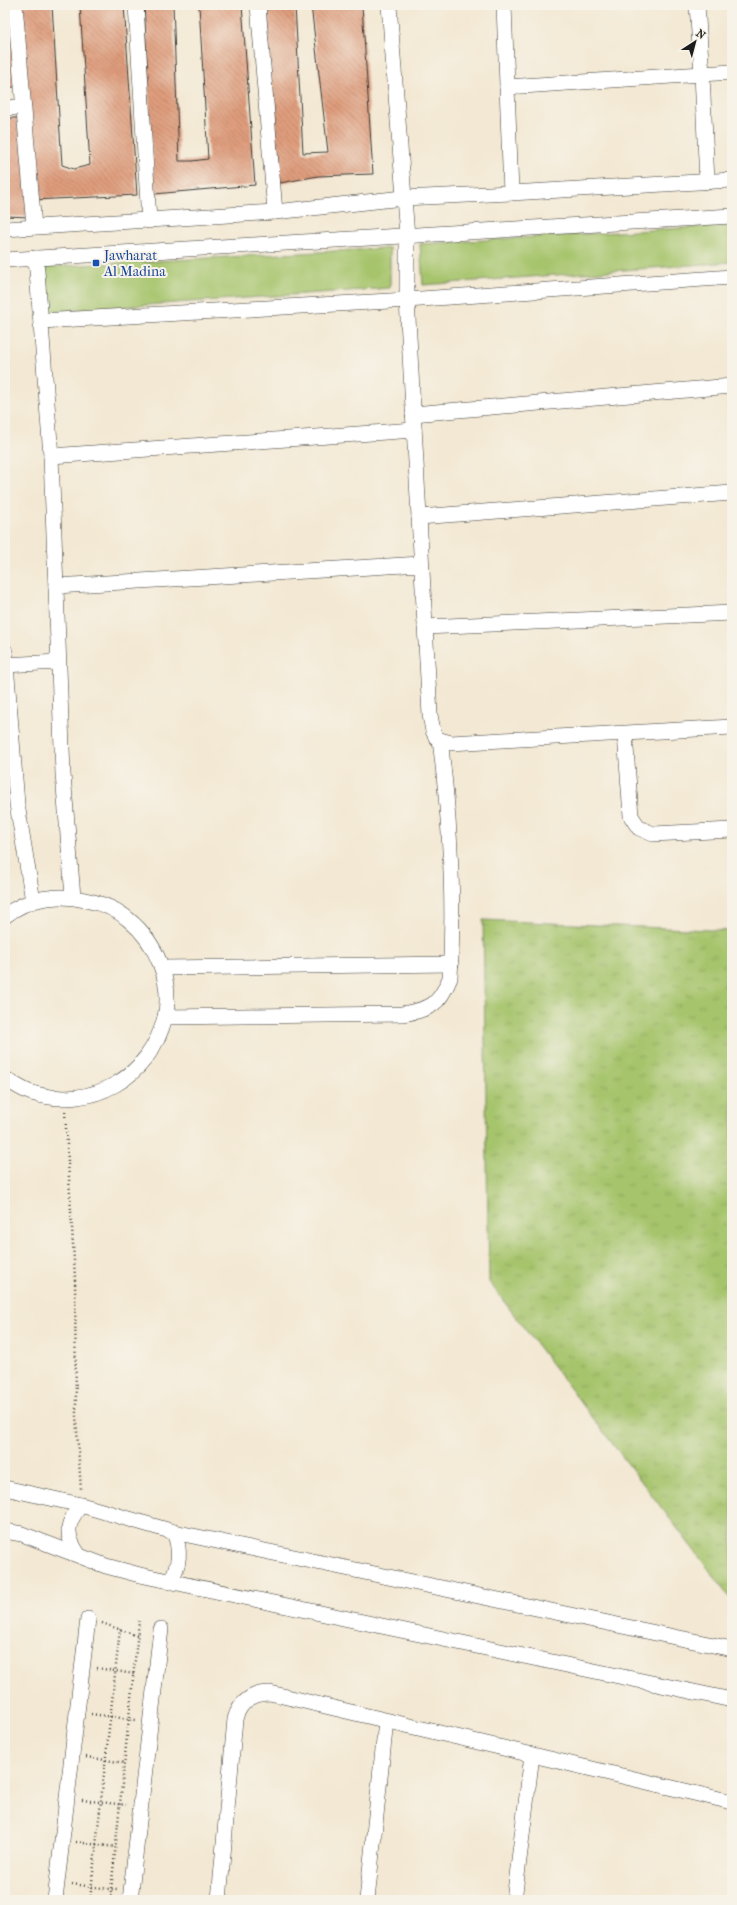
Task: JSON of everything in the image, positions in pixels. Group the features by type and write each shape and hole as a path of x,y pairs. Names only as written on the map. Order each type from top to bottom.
{"street":[{"path":"15,5 22,107 34,227"},
{"path":"136,5 149,221"},
{"path":"258,5 275,212"},
{"path":"165,1017 402,1014 426,1010 437,1001 445,990 450,978 452,874 449,815 440,740 433,731 430,715 407,300 407,236 389,5"},
{"path":"504,5 511,194"},
{"path":"697,5 707,182"},
{"path":"507,87 732,72"},
{"path":"5,108 22,107"},
{"path":"5,229 275,212 404,198 511,194 732,180"},
{"path":"5,260 732,216"},
{"path":"36,258 51,456 63,774 73,897"},
{"path":"41,321 407,300 732,277"},
{"path":"414,414 732,386"},
{"path":"51,456 414,430"},
{"path":"419,517 732,494"},
{"path":"56,586 421,564"},
{"path":"424,627 732,613"},
{"path":"33,901 18,804 5,660 58,662"},
{"path":"440,740 451,743 732,727"},
{"path":"625,734 631,816 639,828 653,834 732,830"},
{"path":"5,916 33,901 53,897 73,897 103,904 128,919 149,941 162,968 166,992 165,1017 152,1050 129,1076 99,1093 64,1099 31,1093 5,1078"},
{"path":"162,968 451,964"},
{"path":"5,1488 81,1505 174,1532 732,1649"},
{"path":"78,1554 70,1543 68,1529 72,1515 81,1505"},
{"path":"5,1531 22,1534 78,1554 106,1566 170,1582 732,1700"},
{"path":"170,1582 180,1557 179,1544 174,1532"},
{"path":"55,1900 77,1712 95,1621"},
{"path":"131,1896 161,1629"},
{"path":"219,1900 235,1719 237,1712 244,1702 256,1694 270,1693 732,1802"},
{"path":"367,1900 386,1721"},
{"path":"514,1900 532,1755"}],"path":[{"path":"64,1099 75,1278 76,1416 81,1505"},
{"path":"95,1621 138,1636"},
{"path":"110,1900 139,1622"},
{"path":"90,1900 120,1630"},
{"path":"96,1668 134,1674"},
{"path":"77,1712 150,1722"},
{"path":"86,1757 125,1763"},
{"path":"67,1798 141,1807"},
{"path":"76,1842 116,1847"},
{"path":"57,1882 111,1889 131,1896"}],"green space":[{"path":"732,225 732,262 423,285 420,244"},
{"path":"390,248 390,288 47,312 46,267"},
{"path":"483,920 732,931 732,1600 489,1282"}],"building":[{"path":"5,5 9,5 16,87 5,87"},
{"path":"22,5 52,5 62,165 74,169 90,165 80,5 124,5 137,195 33,200"},
{"path":"144,5 173,5 179,161 192,161 208,159 199,5 242,5 255,185 154,194"},
{"path":"265,5 295,5 303,153 328,152 311,5 362,5 373,174 318,176 280,183"},
{"path":"5,118 23,118 31,217 5,216"}],"place":[{"name":"Jawharat Al Madina","path":"96,263"}]}
